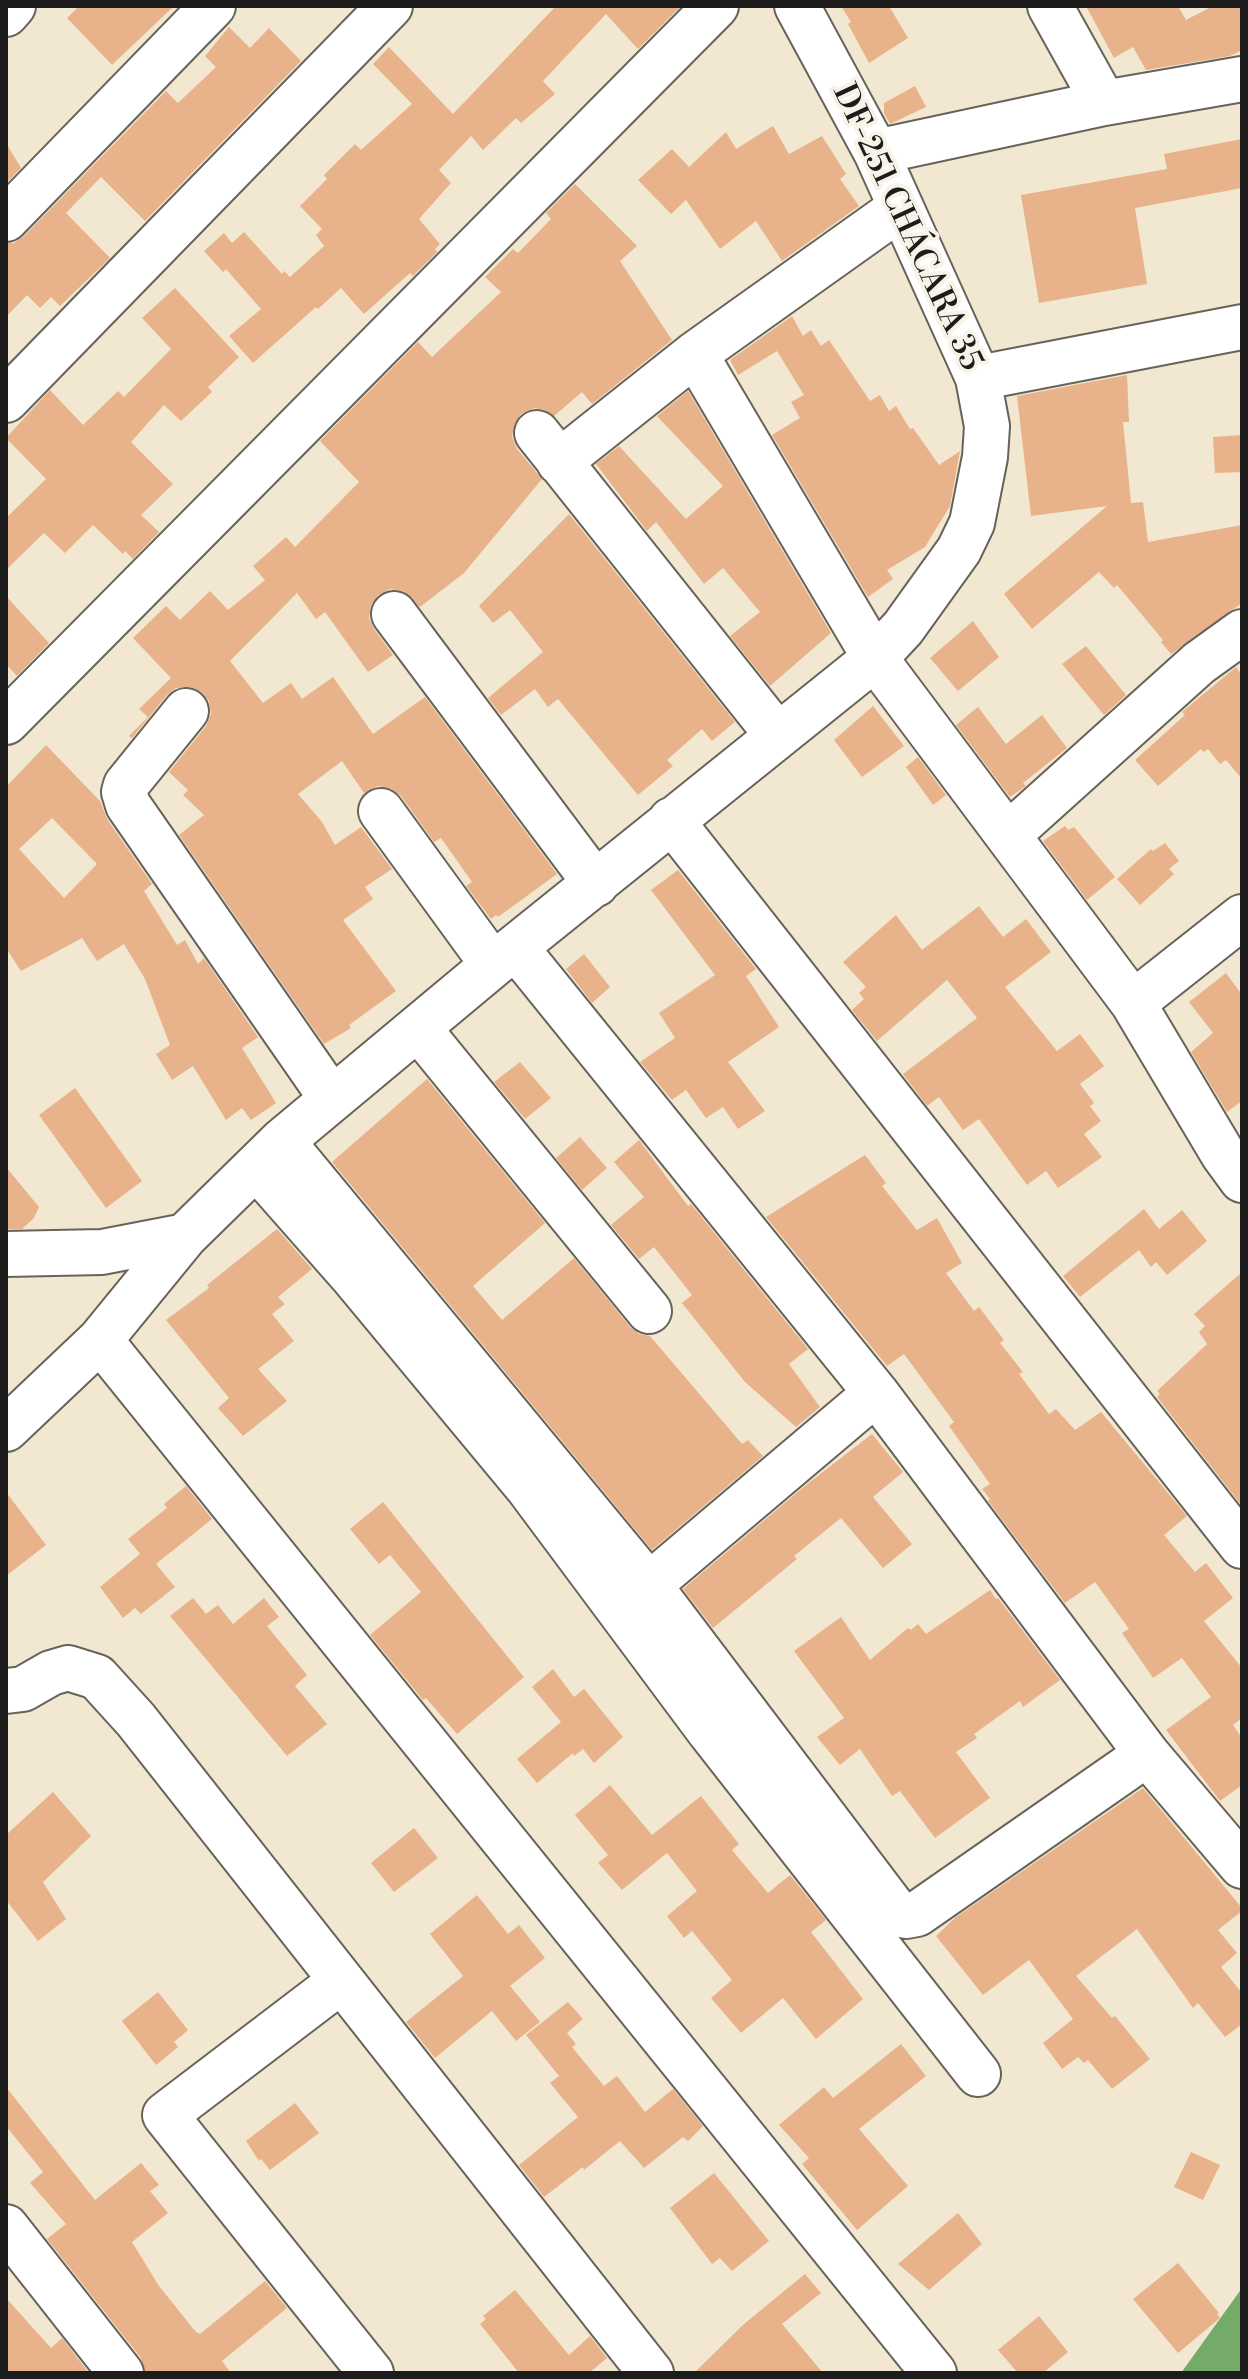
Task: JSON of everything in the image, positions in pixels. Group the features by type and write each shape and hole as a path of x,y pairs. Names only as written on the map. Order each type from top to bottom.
{"street":[{"path":"6,14 13,6"},
{"path":"6,219 213,6"},
{"path":"6,400 390,6"},
{"path":"6,722 716,6"},
{"name":"DF-251 CHÁCARA 35","path":"6,1429 100,1340 185,1236 270,1155 332,1099 889,643 959,550 972,523 985,457 987,426 978,378 876,152 797,6"},
{"path":"1050,6 1104,103"},
{"path":"876,152 1104,103 1242,79"},
{"path":"778,736 548,447 695,354 900,208"},
{"path":"978,378 1242,327"},
{"path":"695,354 889,643 1008,835 1133,1003 1236,1158"},
{"path":"394,614 596,884"},
{"path":"1008,835 1199,663 1242,632"},
{"path":"186,711 126,785 124,792 128,805 332,1099"},
{"path":"381,811 876,1393 1147,1754 1242,1866"},
{"path":"671,820 1242,1546"},
{"path":"1133,1003 1242,917"},
{"path":"418,1028 649,1311"},
{"path":"270,1155 649,1585 898,1914 917,1914 1147,1754"},
{"path":"270,1155 353,1277 529,1489 710,1732 978,2074"},
{"path":"6,1254 102,1252 185,1236"},
{"path":"100,1340 934,2373"},
{"path":"649,1585 876,1393"},
{"path":"6,1691 23,1689 51,1673 68,1668 97,1677 136,1720 651,2373"},
{"path":"341,1981 165,2115 371,2373"},
{"path":"6,2227 121,2373"}],"green space":[{"path":"1242,2288 1242,2373 1181,2373"}],"building":[{"path":"79,6 174,6 112,65 67,18"},
{"path":"556,6 681,6 638,49 606,14 543,81 555,94 521,123 516,118 483,150 471,136 439,170 451,183 419,219 440,244 435,249 437,252 413,276 410,273 364,314 341,288 253,363 229,336 261,309 226,269 223,272 204,251 224,233 232,243 244,232 282,274 284,271 290,277 324,246 316,235 322,229 300,206 327,179 324,175 355,144 361,150 412,104 373,64 389,47 453,114"},
{"path":"841,6 889,6 908,38 869,63"},
{"path":"1086,6 1178,6 1186,20 1213,6 1242,6 1242,50 1230,56 1146,70 1133,47 1114,58"},
{"path":"229,27 250,48 269,28 301,61 145,221 101,177 66,213 110,258 60,306 51,297 40,308 27,295 6,317 6,243 14,243 24,236 166,91 178,103 216,67 205,56"},
{"path":"915,86 926,107 890,124 884,113 884,103"},
{"path":"773,126 789,154 822,136 846,174 840,179 859,206 782,261 756,221 720,249 686,200 671,214 638,180 672,149 689,167 726,132 736,149"},
{"path":"1242,139 1242,188 1135,208 1147,284 1039,303 1021,195 1167,169 1164,154"},
{"path":"6,143 21,168 6,183"},
{"path":"575,184 637,246 620,261 672,340 592,404 582,392 554,416 534,408 521,414 514,425 512,437 517,449 542,479 464,573 420,607 403,591 390,589 378,595 371,605 369,618 393,655 368,672 325,612 316,619 297,593 230,661 263,703 291,683 302,699 333,677 373,734 425,697 557,874 491,919 466,886 472,882 441,838 434,842 401,796 392,789 378,786 364,793 342,761 298,794 322,822 335,845 361,827 392,869 365,887 373,899 343,920 396,991 349,1025 351,1028 324,1044 179,835 204,815 183,795 188,790 169,772 206,726 211,714 209,701 202,692 191,687 176,688 132,738 129,736 148,717 139,709 171,678 133,638 166,606 180,620 210,591 228,610 265,580 253,566 286,537 295,547 359,482 320,441 418,342 432,357 501,292 485,277 513,249 518,253 551,219 546,213"},
{"path":"175,288 239,357 208,387 212,392 181,421 164,405 131,442 173,484 141,515 159,532 133,559 125,551 123,554 93,525 65,553 44,533 6,570 6,518 46,479 6,438 50,390 83,425 118,391 124,397 171,349 142,318"},
{"path":"792,316 803,336 811,330 821,346 829,340 870,401 880,395 889,411 896,406 939,465 960,451 950,506 925,547 887,570 893,579 868,597 772,435 800,418 791,402 804,395 777,351 738,375 730,360"},
{"path":"1127,375 1129,422 1123,422 1131,503 1143,502 1148,542 1242,525 1242,603 1171,654 1117,585 1114,588 1099,572 1032,629 1004,594 1107,506 1031,516 1017,396"},
{"path":"688,391 831,633 770,686 730,636 760,612 723,568 704,584 656,522 647,531 596,464 619,446 686,519 723,486 657,416"},
{"path":"1242,435 1242,472 1215,473 1213,437"},
{"path":"569,514 735,722 712,741 702,729 667,760 673,766 638,795 558,699 548,707 535,689 501,715 488,698 543,652 510,610 493,623 479,606"},
{"path":"6,596 49,643 17,676 6,664"},
{"path":"973,621 999,657 958,691 930,658"},
{"path":"1086,646 1126,695 1104,715 1062,664"},
{"path":"1236,667 1242,675 1242,779 1226,760 1220,764 1208,749 1204,752 1201,749 1158,786 1135,760 1185,715 1182,712"},
{"path":"873,706 904,746 862,777 834,740"},
{"path":"978,707 1006,744 1042,715 1067,748 1010,797 956,725"},
{"path":"46,745 100,801 107,819 152,884 144,891 177,945 185,940 198,964 204,958 258,1037 242,1048 276,1103 251,1120 242,1108 226,1120 193,1066 172,1080 156,1054 170,1045 145,979 124,944 97,961 82,938 21,971 6,948 6,787","holes":["52,818 97,864 64,898 19,849"]},
{"path":"918,757 946,795 933,805 906,767"},
{"path":"1065,826 1068,830 1074,827 1115,877 1087,900 1043,841"},
{"path":"1165,843 1179,861 1169,869 1174,874 1140,905 1117,879 1151,849 1153,851"},
{"path":"678,870 756,969 746,976 779,1027 728,1062 765,1111 738,1129 723,1107 706,1118 686,1090 672,1100 640,1062 675,1038 659,1013 715,975 651,890"},
{"path":"979,906 1003,937 1026,919 1051,952 1005,987 1057,1051 1080,1034 1104,1066 1080,1084 1094,1103 1090,1106 1101,1121 1084,1134 1102,1157 1058,1188 1046,1171 1027,1185 979,1119 963,1130 939,1097 927,1106 903,1074 977,1018 947,980 877,1041 852,1010 864,999 859,993 866,987 843,962 896,915 922,950"},
{"path":"584,954 610,987 592,1003 566,969"},
{"path":"1226,973 1242,995 1242,1101 1227,1112 1191,1052 1213,1033 1189,1002"},
{"path":"520,1062 551,1098 525,1119 494,1082"},
{"path":"427,1079 545,1223 473,1286 502,1320 574,1258 630,1327 639,1334 650,1336 742,1444 748,1440 763,1456 652,1550 332,1162"},
{"path":"75,1088 142,1181 106,1208 39,1115"},
{"path":"580,1137 607,1168 582,1190 556,1158"},
{"path":"639,1140 688,1206 691,1204 808,1349 789,1364 820,1407 796,1427 745,1382 682,1303 692,1295 654,1247 639,1259 611,1225 644,1197 614,1162"},
{"path":"865,1155 886,1183 882,1186 917,1230 937,1218 962,1263 946,1273 974,1311 979,1307 1004,1340 1000,1343 1023,1372 1019,1374 1049,1414 1056,1409 1075,1430 1101,1412 1187,1516 1164,1535 1195,1572 1206,1563 1233,1598 1204,1621 1242,1668 1242,1718 1233,1725 1242,1738 1242,1785 1220,1801 1166,1730 1211,1697 1182,1658 1153,1678 1122,1633 1129,1629 1095,1582 1065,1603 988,1501 990,1499 982,1489 990,1484 949,1426 954,1422 904,1354 887,1366 766,1217"},
{"path":"6,1167 39,1207 34,1218 22,1229 6,1229"},
{"path":"1144,1209 1159,1229 1182,1210 1207,1241 1167,1275 1156,1262 1151,1267 1139,1250 1080,1297 1063,1276"},
{"path":"277,1229 312,1269 278,1297 285,1304 272,1314 294,1341 258,1369 287,1401 243,1436 218,1408 229,1398 166,1320 209,1288 207,1285"},
{"path":"1242,1272 1242,1506 1157,1397 1160,1394 1157,1391 1207,1344 1199,1332 1205,1326 1194,1314"},
{"path":"872,1434 903,1472 873,1497 912,1544 883,1568 841,1518 794,1556 797,1559 713,1628 683,1589 806,1485"},
{"path":"186,1486 212,1519 156,1564 175,1587 141,1614 135,1608 123,1618 100,1587 140,1554 128,1539 167,1508 164,1504"},
{"path":"6,1492 46,1545 6,1576"},
{"path":"383,1502 524,1677 457,1734 426,1698 423,1700 370,1635 421,1592 390,1555 379,1564 350,1529"},
{"path":"990,1590 1060,1680 1023,1707 1020,1701 974,1734 977,1738 956,1752 990,1798 935,1838 900,1791 892,1796 860,1749 840,1765 817,1737 844,1718 794,1651 841,1617 870,1660 908,1628 911,1630 918,1624 926,1634"},
{"path":"193,1598 206,1614 218,1605 233,1624 264,1598 279,1617 267,1626 307,1675 295,1686 327,1724 287,1756 170,1616"},
{"path":"553,1669 574,1697 584,1689 623,1737 594,1763 583,1749 574,1756 573,1753 537,1783 517,1759 561,1722 532,1687"},
{"path":"610,1785 652,1835 701,1796 739,1844 732,1850 768,1893 790,1875 826,1920 811,1932 863,1999 816,2039 783,1998 741,2033 711,1998 732,1980 692,1931 684,1938 667,1916 697,1891 667,1853 622,1890 598,1863 608,1855 575,1815"},
{"path":"1143,1788 1242,1908 1218,1930 1237,1953 1221,1967 1242,1993 1242,2024 1225,2037 1198,2003 1193,2008 1137,1929 1076,1976 1112,2018 1115,2016 1150,2059 1112,2089 1088,2060 1084,2063 1078,2057 1062,2069 1043,2043 1073,2019 1029,1960 983,1995 936,1936 956,1917"},
{"path":"53,1792 91,1836 43,1882 66,1919 38,1941 6,1900 6,1835"},
{"path":"414,1828 438,1858 394,1892 371,1863"},
{"path":"477,1895 508,1934 519,1925 545,1958 510,1986 540,2022 516,2041 492,2011 435,2058 406,2022 463,1976 430,1934"},
{"path":"158,1992 188,2030 174,2042 178,2047 156,2065 122,2021"},
{"path":"568,2002 583,2019 567,2033 576,2044 572,2047 604,2086 617,2076 645,2112 673,2089 703,2126 688,2141 683,2137 644,2168 620,2141 544,2197 519,2165 578,2117 550,2083 559,2076 526,2035"},
{"path":"901,2044 926,2076 859,2129 908,2186 857,2230 802,2164 809,2158 779,2125 824,2087 833,2098"},
{"path":"6,2087 95,2200 141,2163 159,2185 150,2191 168,2213 132,2242 159,2286 196,2332 200,2334 265,2281 287,2308 222,2361 231,2373 145,2373 141,2358 47,2239 66,2224 30,2183 43,2172 6,2126"},
{"path":"295,2103 319,2133 270,2170 261,2159 259,2161 246,2141"},
{"path":"1191,2152 1220,2165 1203,2200 1174,2187"},
{"path":"714,2173 769,2241 732,2271 720,2258 712,2264 670,2208"},
{"path":"958,2213 982,2244 929,2290 898,2264"},
{"path":"1178,2263 1220,2318 1178,2353 1133,2299"},
{"path":"805,2274 821,2293 782,2324 823,2373 694,2373 744,2324"},
{"path":"515,2290 569,2355 590,2336 607,2358 589,2373 519,2373 480,2324 486,2319 483,2316"},
{"path":"6,2298 51,2348 62,2338 89,2373 6,2373"},
{"path":"1039,2316 1068,2352 1043,2373 1018,2373 998,2350"}]}
